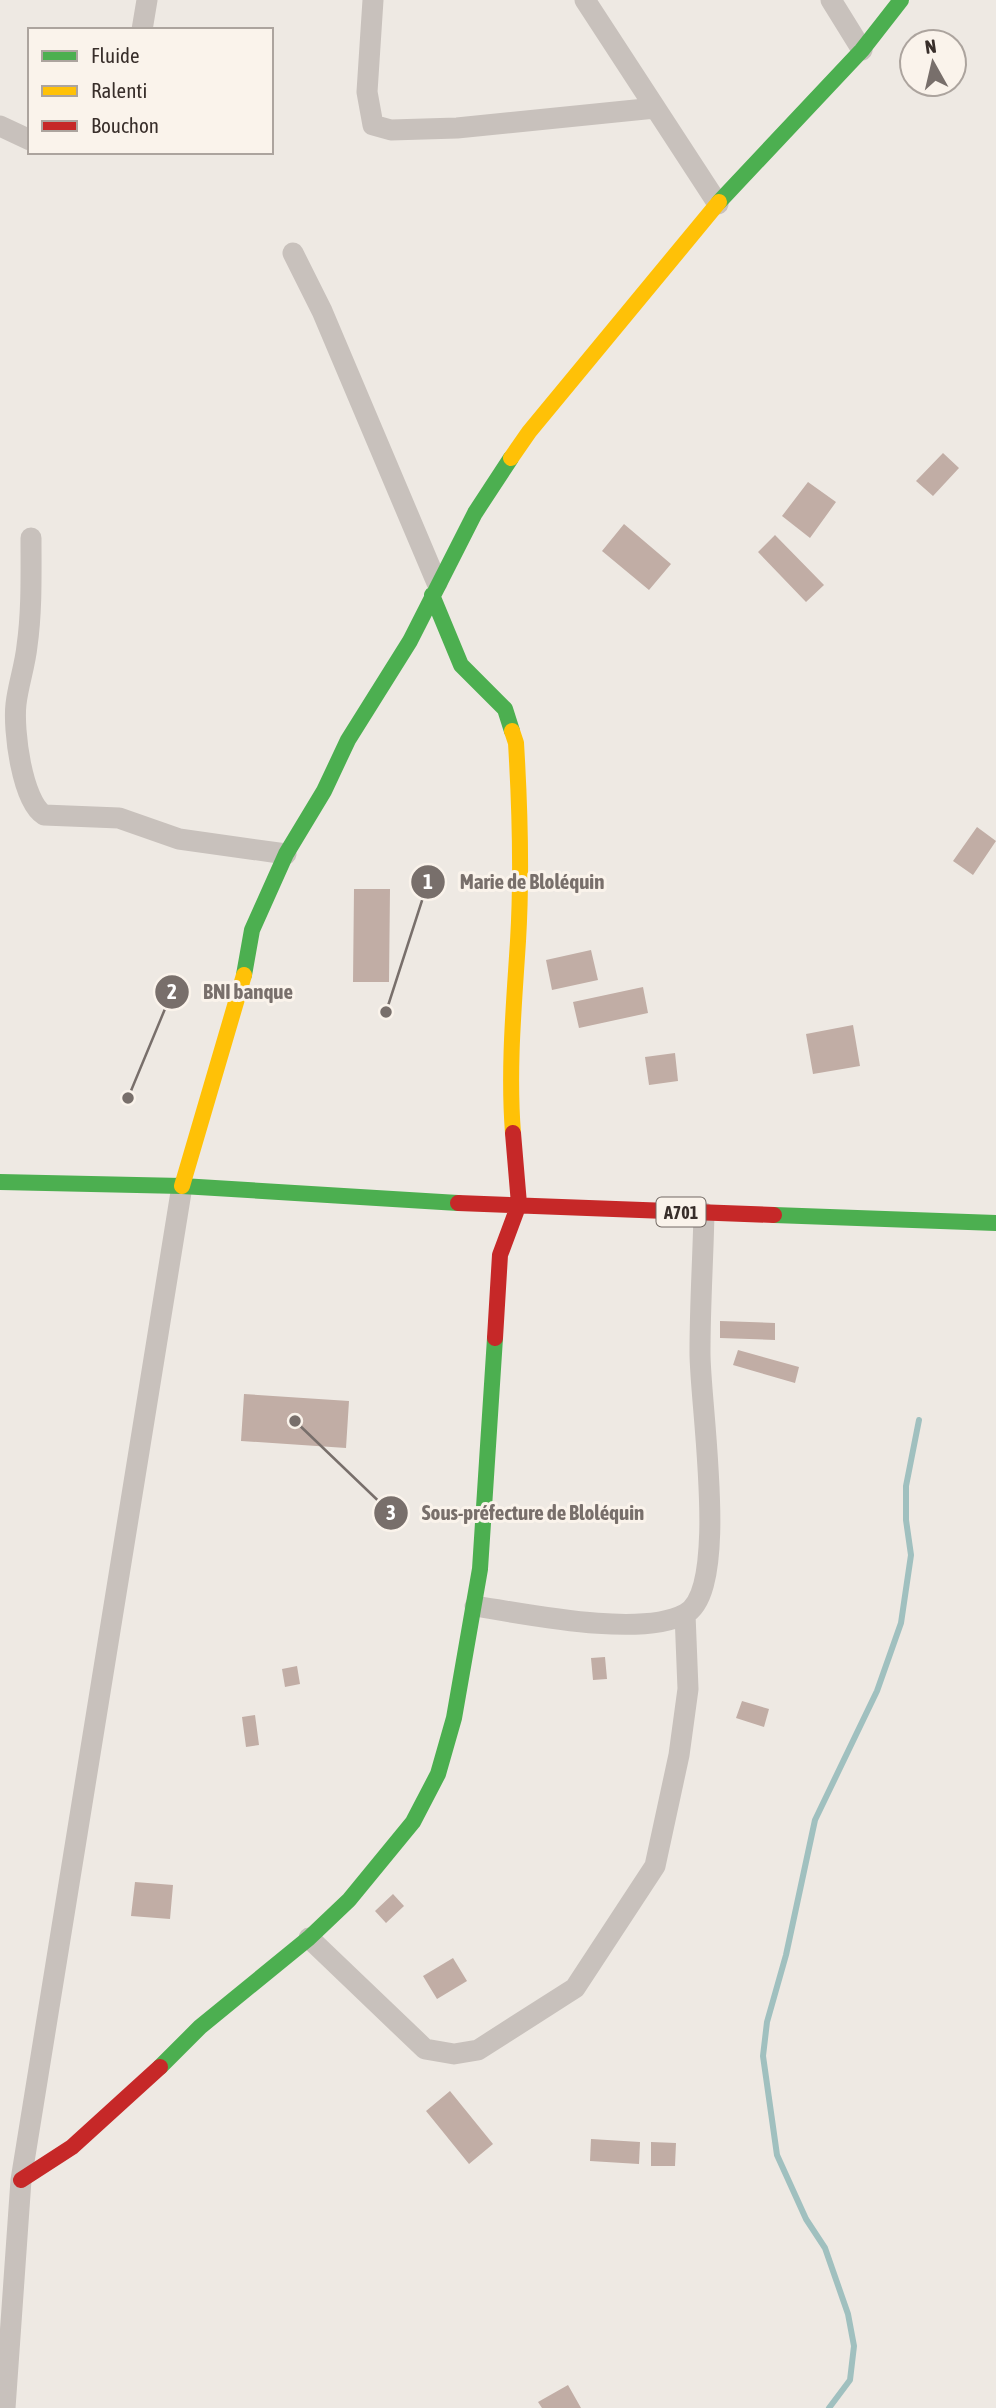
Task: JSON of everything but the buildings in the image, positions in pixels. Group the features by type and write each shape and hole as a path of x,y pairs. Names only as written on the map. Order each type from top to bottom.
{"main road":[{"path":"182,1186 240,995 252,930 286,854 324,792 348,740 410,641 434,589 475,513 529,432 718,204 862,50 901,0"},
{"path":"21,2180 82,2138 121,2105 200,2027 309,1938 383,1862 412,1822 438,1774 454,1718 475,1606 500,1255 519,1204 513,1127 512,1007 518,941 521,824 516,743 505,709 461,665 444,630 434,589"},
{"name":"A701","path":"0,1182 182,1186 366,1199 996,1223"}],"street":[{"path":"142,28 147,0"},
{"path":"373,0 367,92 373,125 391,130 457,128 655,108"},
{"path":"585,0 718,204"},
{"path":"831,0 862,50"},
{"path":"0,126 28,139"},
{"path":"293,253 322,310 434,589"},
{"path":"31,538 27,646 15,707 21,760 28,794 36,810 44,816 119,818 179,839 286,854"},
{"path":"5,2408 21,2180 182,1186"},
{"path":"475,1606 604,1623 639,1623 685,1614 701,1597 710,1540 710,1489 700,1353 704,1213"},
{"path":"309,1938 425,2049 454,2054 478,2050 575,1988 655,1866 679,1755 688,1689 685,1614"}],"waterway":[{"path":"829,2408 850,2380 854,2346 848,2314 825,2248 806,2219 777,2155 763,2056 767,2022 786,1955 815,1820 877,1691 901,1623 911,1555 906,1520 906,1486 919,1420"}],"traffic: fast":[{"path":"719,202 862,50 901,0"},
{"path":"244,975 252,930 286,854 324,791 348,740 410,641 475,513 511,458"},
{"path":"432,595 461,665 505,709 512,731"},
{"path":"0,1182 182,1186 458,1203"},
{"path":"774,1215 996,1223"},
{"path":"160,2067 200,2027 309,1938 349,1900 413,1822 438,1774 454,1718 480,1569 495,1338"}],"traffic: slow":[{"path":"511,458 529,432 719,202"},
{"path":"512,731 516,743 520,867 511,1061 513,1133"},
{"path":"182,1186 244,975"}],"traffic: jam":[{"path":"495,1338 500,1255 519,1204 513,1133"},
{"path":"458,1203 774,1215"},
{"path":"21,2180 72,2147 160,2067"}],"place":[{"name":"Marie de Bloléquin","path":"386,1012"},
{"name":"BNI banque","path":"128,1098"},
{"name":"Sous-préfecture de Bloléquin","path":"295,1421"}]}
